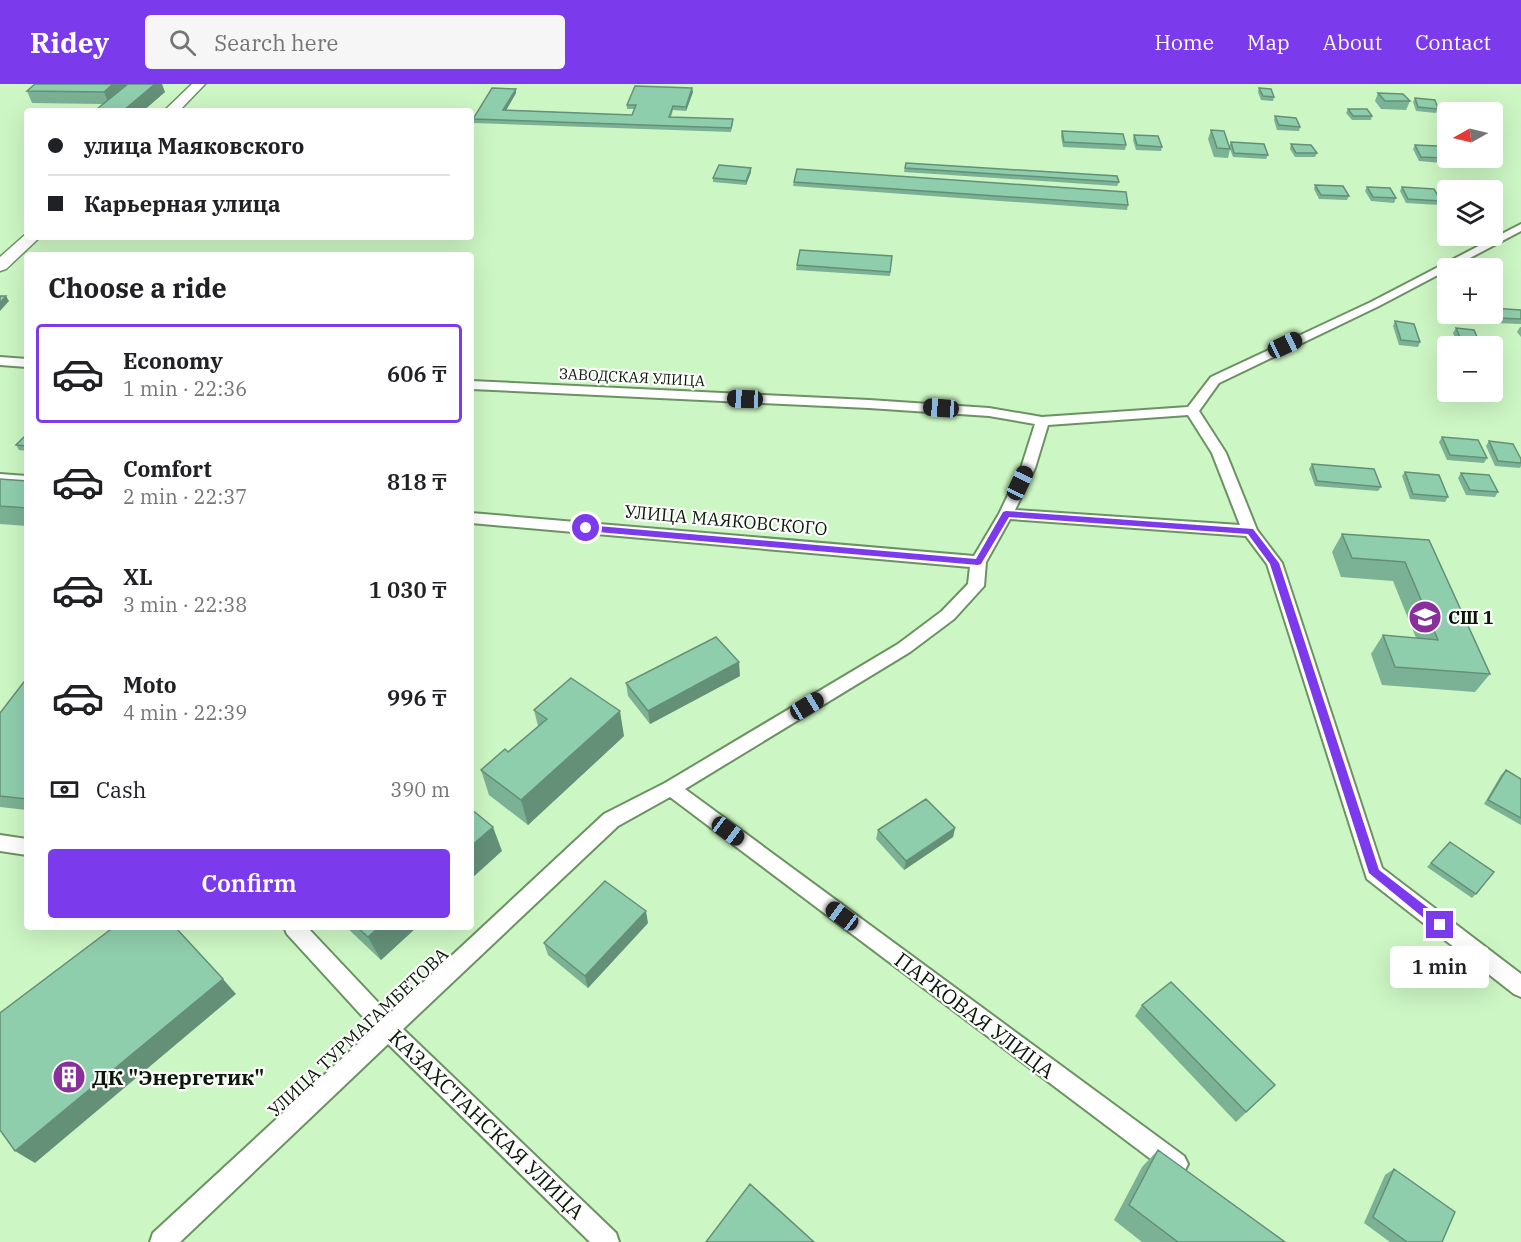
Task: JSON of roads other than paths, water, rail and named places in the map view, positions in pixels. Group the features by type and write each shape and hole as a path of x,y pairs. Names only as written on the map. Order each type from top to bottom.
{"main road":[{"path":"174,108 199,84"},
{"path":"0,266 29,240"}],"street":[{"path":"1042,421 1191,411 1215,380 1375,304 1521,227"},
{"path":"0,362 24,363"},
{"name":"ЗАВОДСКАЯ УЛИЦА","path":"474,385 869,404 989,412 1042,421"},
{"path":"1191,411 1219,453 1250,531 1274,563 1374,873 1521,987"},
{"name":"УЛИЦА ТУРМАГАМБЕТОВА","path":"162,1242 611,820 671,788 904,648 948,615 976,586 978,562 1006,514 1028,468 1042,421"},
{"path":"0,478 24,480"},
{"path":"1006,514 1250,531"},
{"name":"УЛИЦА МАЯКОВСКОГО","path":"474,518 978,562"},
{"name":"ПАРКОВАЯ УЛИЦА","path":"671,788 1194,1178"},
{"path":"0,843 24,847"},
{"name":"КАЗАХСТАНСКАЯ УЛИЦА","path":"297,930 389,1030 607,1242"}],"place":[{"name":"СШ 1","path":"1425,617"},
{"name":"ДК \"Энергетик\"","path":"69,1077"}]}
